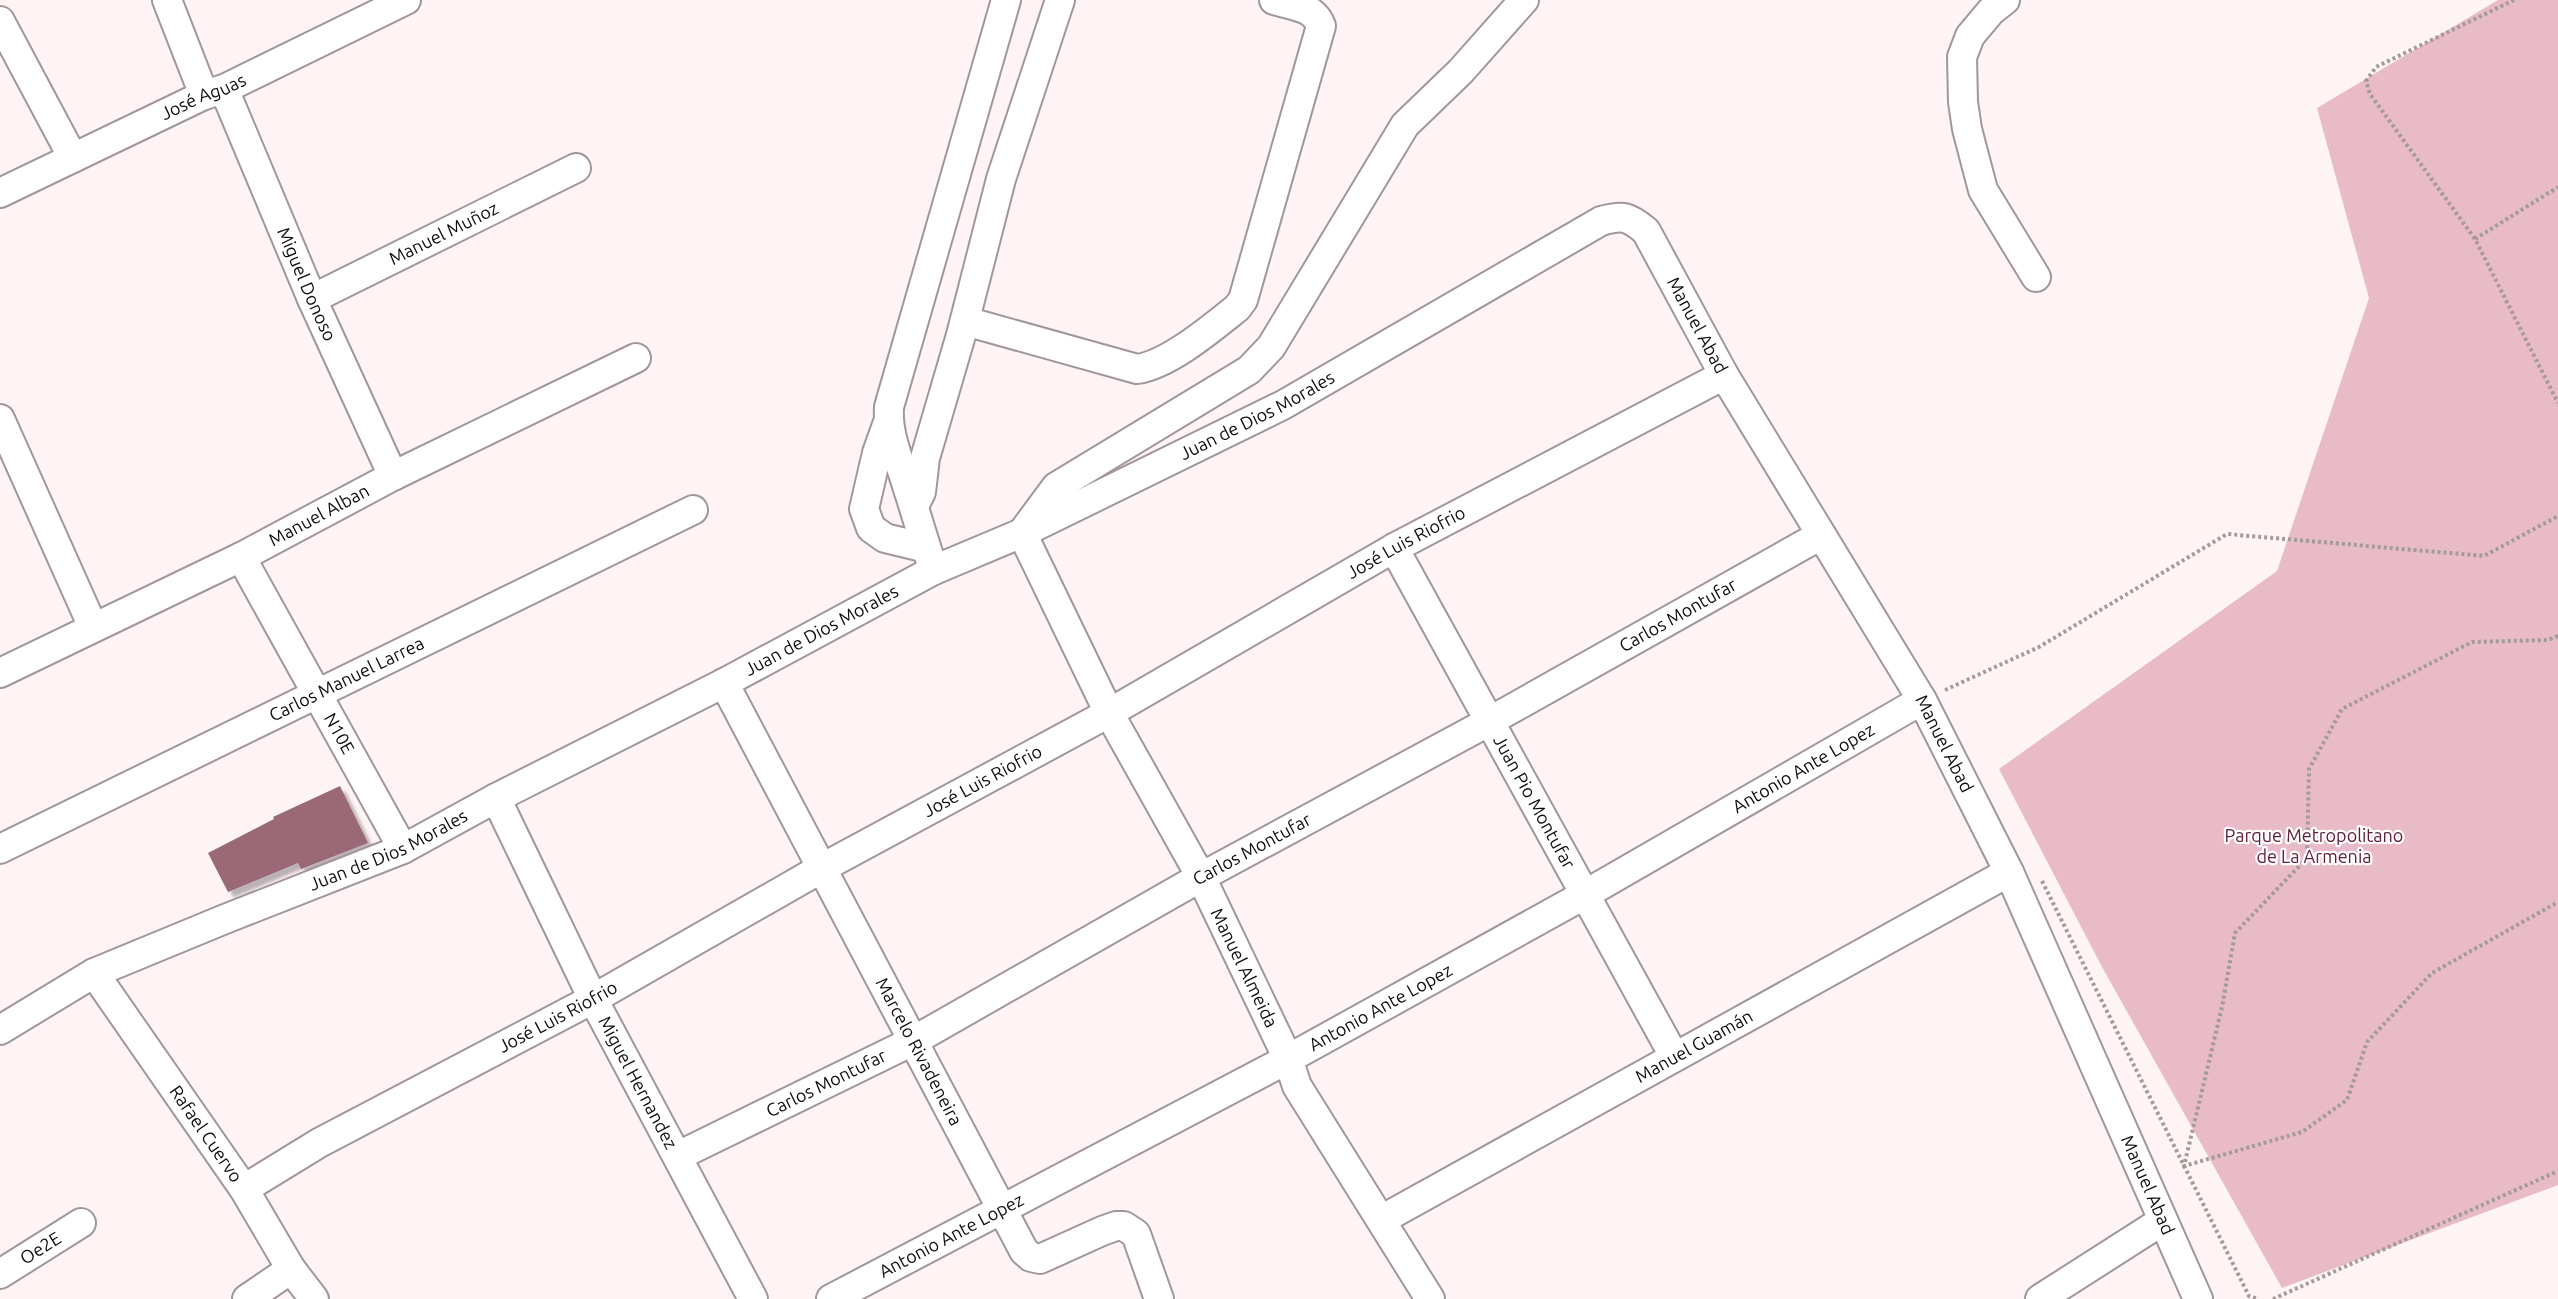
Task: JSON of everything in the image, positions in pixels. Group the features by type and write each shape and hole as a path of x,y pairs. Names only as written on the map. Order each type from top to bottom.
{"street":[{"name":"Miguel Donoso","path":"167,0 214,92 393,476"},
{"name":"José Aguas","path":"0,194 214,92 357,10 406,0"},
{"path":"930,559 885,538 871,528 864,509 877,453 887,425 889,407 1006,0"},
{"path":"914,506 921,492 925,458 965,321 1000,179 1060,0"},
{"path":"965,321 1137,369 1146,368 1172,354 1237,308 1243,300 1321,26 1318,17 1309,10 1274,0"},
{"path":"1022,533 1056,488 1249,370 1271,347 1406,125 1461,71 1524,0"},
{"path":"2005,0 1991,11 1970,36 1962,57 1966,129 1983,190 2036,277"},
{"path":"0,21 73,158"},
{"name":"Manuel Muñoz","path":"312,299 576,168"},
{"name":"Juan de Dios Morales","path":"0,1030 94,973 403,849 496,798 724,683 930,559 1022,533 1283,405 1601,221 1620,216 1633,220"},
{"name":"Manuel Abad","path":"1633,220 1646,231 1724,375 1821,535 1934,695 2009,872 2198,1299"},
{"name":"Manuel Alban","path":"0,673 242,557 393,476 636,358"},
{"name":"José Luis Riofrio","path":"244,1189 319,1143 593,999 822,868 1109,713 1394,548 1724,375"},
{"path":"0,419 7,453 93,627"},
{"path":"887,425 930,559"},
{"name":"Carlos Manuel Larrea","path":"0,849 693,510"},
{"name":"Manuel Almeida","path":"1022,533 1109,713 1201,877 1288,1059 1297,1086 1430,1299"},
{"name":"Carlos Montufar","path":"678,1156 913,1041 1201,877 1490,721 1821,535"},
{"name":"Juan Pio Montufar","path":"1394,548 1674,1056"},
{"name":"N10E","path":"242,557 403,849"},
{"name":"Marcelo Rivadeneira","path":"724,683 1024,1251 1031,1257 1040,1259 1116,1226 1129,1229 1136,1234 1159,1299"},
{"name":"Antonio Ante Lopez","path":"831,1299 1288,1059 1584,895 1934,695"},
{"name":"Miguel Hernandez","path":"496,798 593,999 753,1299"},
{"name":"Manuel Guamán","path":"1381,1220 2009,872"},
{"name":"Rafael Cuervo","path":"94,973 244,1189 291,1269 314,1299"},
{"path":"2040,1299 2162,1221"},
{"name":"Oe2E","path":"0,1275 81,1223"},
{"path":"247,1299 291,1269"}],"path":[{"path":"2514,0 2376,67 2366,81 2370,94 2475,239 2558,403"},
{"path":"2475,239 2558,187"},
{"path":"1934,695 2038,647 2227,534 2484,556 2558,516"},
{"path":"2184,1166 2222,1007 2235,933 2307,858 2309,769 2342,709 2472,642 2548,640 2558,636"},
{"path":"1934,695 1952,700"},
{"path":"2042,880 2250,1296 2259,1299"},
{"path":"2184,1166 2302,1132 2347,1100 2367,1042 2432,973 2558,902"},
{"path":"2273,1299 2558,1171"}],"green space":[{"name":"Parque Metropolitano de La Armenia","path":"2498,0 2558,0 2558,1185 2282,1288 2102,967 1999,769 2277,571 2369,298 2317,108"}],"building":[{"path":"340,786 368,843 301,869 298,863 228,892 208,853 274,819 273,817"}]}
